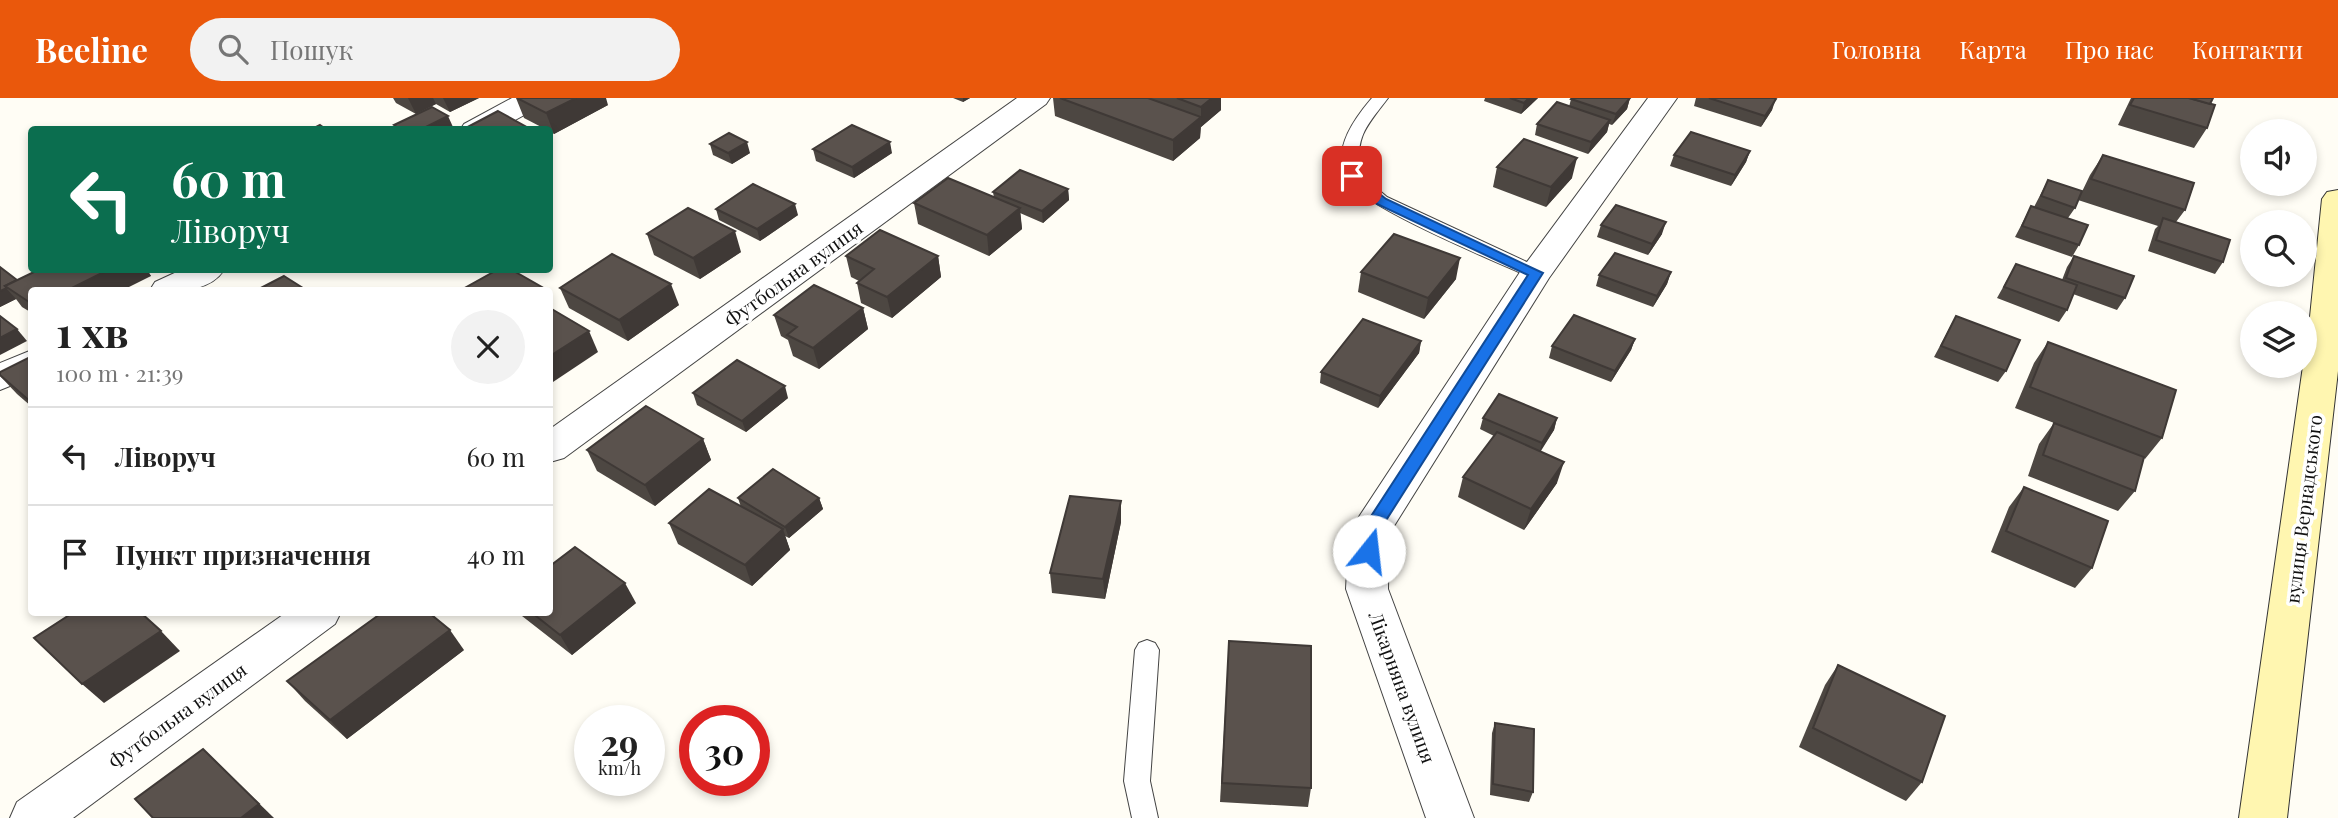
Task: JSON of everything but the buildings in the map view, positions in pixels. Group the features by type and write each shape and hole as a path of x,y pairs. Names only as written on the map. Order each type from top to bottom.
{"street":[{"path":"482,126 534,98"},
{"name":"Футбольна вулиця","path":"553,446 1036,98"},
{"name":"Лікарняна вулиця","path":"1450,818 1367,589 1370,532 1536,273 1662,98"},
{"name":"вулиця Вернадського","path":"2263,818 2312,447 2338,199"},
{"path":"173,287 201,273"},
{"path":"0,378 28,364"},
{"name":"Футбольна вулиця","path":"34,818 314,616"}],"lane":[{"path":"1381,98 1362,120 1349,151 1352,176 1381,201 1536,273"},
{"path":"1145,818 1137,781 1147,650"}],"route":[{"path":"1352,176 1381,201 1536,273 1370,532 1369,551"}]}
